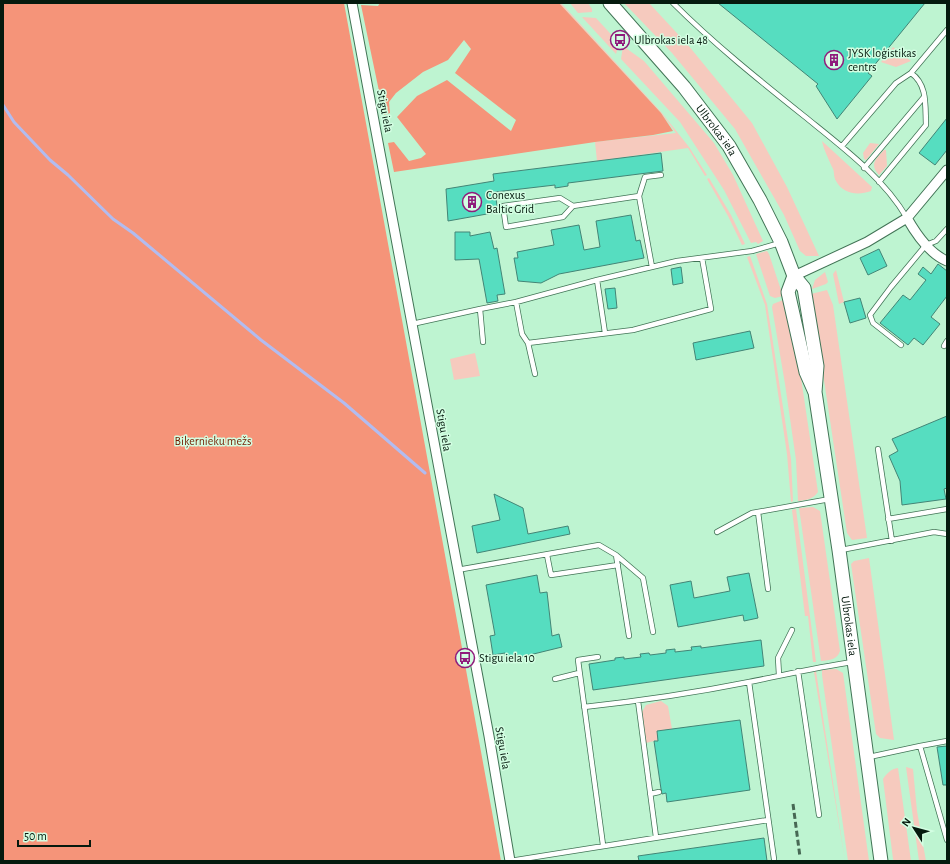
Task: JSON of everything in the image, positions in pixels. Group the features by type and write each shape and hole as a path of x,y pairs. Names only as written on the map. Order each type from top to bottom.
{"main road":[{"name":"Ulbrokas iela","path":"610,3 684,87 729,146 760,200 781,242 794,276 805,292 817,366 815,392 832,498 881,861"}],"street":[{"name":"Stigu iela","path":"352,3 510,861"},
{"path":"794,276 867,242 907,218 947,170"},
{"path":"907,218 926,245 939,258 947,261"}],"lane":[{"path":"673,3 714,42 842,146 879,182 897,203 907,218"},
{"path":"842,146 896,84 911,73 947,30"},
{"path":"879,182 926,125 924,97 920,81 911,73"},
{"path":"864,168 924,97"},
{"path":"652,267 639,196 645,177 661,174"},
{"path":"574,206 560,198 503,206 506,227 563,217 574,206 639,196"},
{"path":"901,345 872,323 870,315 891,286 926,245 936,241 947,228"},
{"path":"412,324 516,302 652,267 752,251 781,242"},
{"path":"528,343 633,330 711,309 702,258"},
{"path":"597,280 605,333"},
{"path":"516,302 522,334 528,343 535,374"},
{"path":"480,309 483,342"},
{"path":"878,449 892,541"},
{"path":"717,532 752,513 832,498"},
{"path":"888,520 947,509"},
{"path":"758,512 768,589"},
{"path":"839,550 934,532 947,534"},
{"path":"457,570 598,545 616,555 643,578 653,632"},
{"path":"547,555 551,575 618,565"},
{"path":"616,555 629,636"},
{"path":"779,675 778,658 792,630"},
{"path":"598,657 578,660 603,845"},
{"path":"584,707 638,701 749,682 798,671 855,662"},
{"path":"798,671 819,815"},
{"path":"555,678 579,673"},
{"path":"749,682 774,859"},
{"path":"638,701 656,837"},
{"path":"867,757 947,741"},
{"path":"920,746 947,840"},
{"path":"650,794 659,792"},
{"path":"510,861 603,845 768,820"}],"shaded area":[{"path":"559,3 561,3 662,113 689,147 707,175 705,176 688,148 597,161 595,142 676,133 661,113"},
{"path":"570,3 588,3 592,9 592,12 578,13"},
{"path":"624,3 649,3 688,45 752,123 787,187 819,256 806,256 800,251 784,215 735,129 672,53"},
{"path":"582,17 596,18 619,43 616,54"},
{"path":"623,46 644,61 714,143 733,175 763,241 758,244 756,242 751,243 724,190 680,122 621,59"},
{"path":"893,47 911,61 896,67 881,62"},
{"path":"822,141 872,187 871,191 866,193 851,193 839,185 835,179"},
{"path":"870,143 879,144 866,160 864,159 863,153"},
{"path":"884,150 886,150 887,166 879,175 874,168 874,165 876,159"},
{"path":"709,178 731,215 745,244 742,245 728,216 707,179"},
{"path":"767,251 783,296 775,298 770,296 756,254"},
{"path":"750,256 767,304 791,459 793,501 791,502 787,454 765,305 747,257"},
{"path":"836,270 844,302 839,304 833,274"},
{"path":"825,272 828,282 812,289 815,280"},
{"path":"827,290 833,305 867,538 852,540 847,533 811,294"},
{"path":"783,300 797,351 818,492 811,498 798,501 796,460 772,307 773,304"},
{"path":"475,353 480,376 454,380 450,359"},
{"path":"813,507 820,511 840,651 835,658 821,661 799,508"},
{"path":"796,509 816,662 813,662 808,616 805,616 792,510"},
{"path":"869,558 894,740 880,738 876,734 851,564 854,561"},
{"path":"836,669 843,673 869,861 848,861 822,675 822,670"},
{"path":"816,671 845,861 814,672"},
{"path":"661,701 668,706 672,729 657,731 658,740 646,743 642,712 646,705"},
{"path":"906,767 913,769 917,811 926,861 919,861"},
{"path":"898,768 911,861 894,861 893,859 883,779 893,769"}],"green space":[{"name":"Biķernieku mežs","path":"3,3 344,3 501,861 3,861"},
{"path":"380,3 559,3 661,113 673,131 394,172 388,143 394,142 409,161 421,158 426,154 397,117 417,96 447,80 511,131 516,120 455,73 471,49 464,40 448,60 423,72 396,93 389,102 390,113 384,115 361,5 378,6"}],"building":[{"name":"JYSK loģistikas centrs","path":"718,3 925,3 868,73 872,76 837,119 816,86 818,84"},
{"path":"947,118 947,150 935,165 919,153"},
{"path":"661,153 663,171 568,183 568,186 555,188 555,185 495,192 498,212 448,221 446,189 494,181 493,174"},
{"path":"631,215 636,241 640,240 644,258 559,274 541,283 518,281 514,258 518,258 517,252 554,245 551,230 579,225 584,250 600,247 596,221"},
{"path":"455,232 470,232 470,236 490,232 494,249 497,248 505,294 497,295 498,301 487,303 479,259 455,260"},
{"path":"879,249 887,266 868,275 860,258"},
{"path":"938,264 947,271 947,296 931,317 940,324 923,345 914,338 908,345 880,323 903,295 910,300 926,280 918,274 923,267 931,274"},
{"path":"681,267 683,283 673,285 671,269"},
{"path":"615,288 617,308 608,309 605,289"},
{"path":"860,298 866,318 850,323 844,302"},
{"path":"750,331 754,348 696,360 693,343"},
{"path":"947,416 947,488 944,489 946,499 902,505 900,481 889,456 898,451 892,439"},
{"path":"494,494 523,508 528,534 568,526 570,534 477,553 472,526 500,520"},
{"path":"749,573 758,618 744,621 743,615 678,627 670,585 691,581 694,598 730,591 727,577"},
{"path":"537,575 540,593 547,592 552,636 559,634 562,647 509,660 506,659 505,653 493,655 490,636 495,635 486,585"},
{"path":"761,640 764,666 593,690 589,664 615,660 615,658 624,657 624,659 641,657 640,654 649,653 650,655 666,653 666,650 675,649 675,652 692,650 691,647 701,646 701,648"},
{"path":"740,720 750,790 667,802 666,793 662,794 654,741 658,741 657,731"},
{"path":"947,746 947,785 943,785 937,747"},
{"path":"764,838 767,861 639,861 638,856"}],"waterway":[{"path":"3,105 14,122 50,160 68,175 113,219 133,233 261,340 344,403 425,473"}],"railway":[{"path":"793,804 800,857"}],"place":[{"name":"Ulbrokas iela 48","path":"620,40"},
{"name":"JYSK loģistikas centrs","path":"834,60"},
{"name":"Conexus Baltic Grid","path":"472,202"},
{"name":"Stigu iela 10","path":"465,658"}]}
